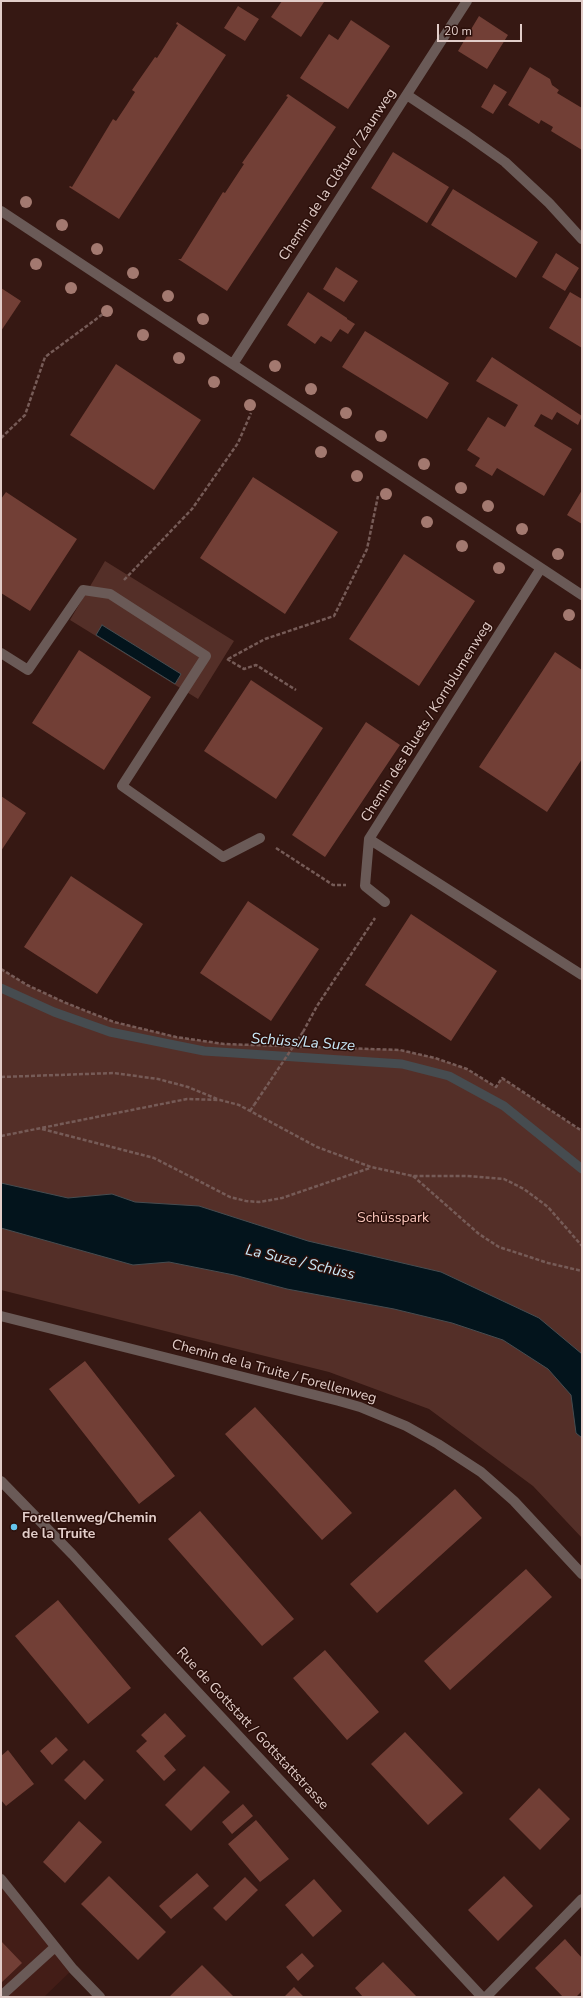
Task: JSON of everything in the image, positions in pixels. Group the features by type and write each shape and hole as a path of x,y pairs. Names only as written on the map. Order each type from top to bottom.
{"street":[{"name":"Chemin de la Clôture / Zaunweg","path":"233,364 468,1"},
{"path":"406,95 505,162 549,202 582,239"},
{"path":"1,211 175,328 233,364 582,595"},
{"name":"Chemin des Bluets / Kornblumenweg","path":"541,568 369,839 582,975"},
{"path":"1,653 28,670 83,590 110,594 206,656 122,786 223,857 260,838"},
{"path":"369,839 364,886 385,902"},
{"name":"Chemin de la Truite / Forellenweg","path":"1,1316 339,1401 360,1407 406,1426 438,1444 481,1472 518,1506 582,1574"},
{"name":"Rue de Gottstatt / Gottstattstrasse","path":"1,1481 73,1555 167,1660 482,1997"},
{"path":"1,1879 55,1947 100,1997"},
{"path":"486,1997 582,1899"},
{"path":"1,1996 55,1947"}],"path":[{"path":"1,438 25,415 45,357 103,314"},
{"path":"110,594 192,509 238,443 251,413"},
{"path":"228,659 265,639 334,616 367,549 378,496"},
{"path":"206,656 228,659 244,669 256,665 296,690"},
{"path":"260,838 333,885 364,886"},
{"path":"250,1111 303,1032 317,1006 385,902"},
{"path":"1,969 27,985 59,1000 114,1022 176,1037 224,1044 400,1050 435,1058 467,1070 496,1087 502,1078 582,1131"},
{"path":"1,1077 114,1072 158,1079 188,1087 220,1100 239,1105 316,1147 371,1167 413,1176 467,1176 504,1180 524,1189 548,1207 582,1246"},
{"path":"1,1136 186,1099 220,1100"},
{"path":"42,1129 154,1158 230,1197 246,1201 259,1202 282,1198 371,1167"},
{"path":"413,1176 479,1234 499,1247 548,1263 582,1271"}],"shaded area":[{"path":"1,1879 73,1969 44,1997 1,1997"}],"green space":[{"path":"105,561 234,641 198,699 70,620"},
{"name":"Schüsspark","path":"1,969 27,985 66,1003 114,1022 176,1037 224,1044 400,1050 435,1058 467,1069 496,1087 502,1078 582,1131 582,1538 533,1486 429,1409 329,1372 1,1290"}],"water":[{"path":"102,625 181,674 175,684 96,635"},
{"name":"La Suze / Schüss","path":"1,1183 68,1198 112,1194 135,1202 199,1206 308,1241 441,1272 539,1318 582,1354 582,1438 576,1433 571,1395 548,1369 503,1340 452,1323 394,1309 287,1289 234,1275 169,1262 133,1265 1,1228"}],"building":[{"path":"282,1 324,2 301,37 271,17"},
{"path":"238,6 259,19 245,41 224,28"},
{"path":"479,16 508,35 487,69 458,51"},
{"path":"351,20 390,46 348,109 300,78 329,34 338,40"},
{"path":"177,22 226,55 119,219 69,187 72,187 113,119 116,121 126,106 135,92 132,90 155,57 157,58 178,25 176,24"},
{"path":"530,67 550,79 552,85 559,90 557,93 582,108 582,150 551,131 553,127 541,120 539,124 508,105"},
{"path":"494,84 507,92 493,114 481,107"},
{"path":"288,94 336,127 227,291 178,259 181,259 223,192 225,193 244,164 242,163 288,97 286,96"},
{"path":"393,152 449,187 427,223 371,188"},
{"path":"453,189 538,242 516,278 431,225"},
{"path":"556,253 579,268 565,291 542,277"},
{"path":"336,267 358,281 344,302 323,289"},
{"path":"1,288 21,301 1,331"},
{"path":"308,292 355,324 348,334 340,329 331,342 321,336 315,344 287,325"},
{"path":"570,292 582,299 582,348 549,328"},
{"path":"365,331 449,383 427,419 342,367"},
{"path":"492,357 582,416 578,425 557,412 552,420 541,414 534,426 572,449 544,496 497,468 492,476 475,466 480,458 467,450 488,417 505,427 518,405 476,381"},
{"path":"116,364 201,420 154,490 70,435"},
{"path":"253,477 338,532 285,614 200,558"},
{"path":"582,490 582,524 567,515"},
{"path":"6,492 77,539 30,611 1,593 1,499"},
{"path":"404,554 475,601 419,686 349,639"},
{"path":"79,650 151,697 104,770 32,723"},
{"path":"555,652 582,670 582,759 547,812 479,767"},
{"path":"251,680 323,728 276,799 204,751"},
{"path":"366,722 400,745 325,857 292,835"},
{"path":"1,796 26,813 1,851"},
{"path":"71,876 143,924 97,994 24,947"},
{"path":"248,901 319,949 271,1021 200,973"},
{"path":"411,914 497,971 451,1041 365,985"},
{"path":"85,1361 175,1476 139,1504 49,1389"},
{"path":"255,1407 352,1513 322,1540 225,1434"},
{"path":"455,1489 482,1518 377,1613 350,1584"},
{"path":"200,1511 294,1619 262,1646 168,1539"},
{"path":"526,1569 552,1597 450,1690 424,1661"},
{"path":"58,1600 131,1688 88,1724 15,1636"},
{"path":"325,1650 379,1712 347,1740 293,1678"},
{"path":"165,1713 186,1736 164,1756 176,1770 164,1781 136,1751 147,1741 141,1735"},
{"path":"405,1732 463,1793 428,1825 371,1764"},
{"path":"56,1737 68,1750 52,1765 40,1751"},
{"path":"8,1750 34,1784 6,1806 1,1800 1,1756"},
{"path":"84,1760 104,1780 85,1800 64,1780"},
{"path":"204,1766 230,1792 191,1831 165,1805"},
{"path":"539,1788 570,1819 540,1850 509,1819"},
{"path":"243,1804 253,1816 232,1834 222,1822"},
{"path":"256,1820 289,1859 260,1882 228,1844"},
{"path":"79,1821 102,1842 65,1883 43,1862"},
{"path":"197,1873 209,1886 171,1919 159,1906"},
{"path":"109,1876 166,1932 138,1960 81,1904"},
{"path":"504,1876 533,1906 498,1941 468,1910"},
{"path":"245,1877 258,1890 226,1921 213,1908"},
{"path":"314,1879 342,1911 313,1937 285,1905"},
{"path":"565,1939 582,1958 582,1991 576,1997 563,1997 535,1968"},
{"path":"1,1941 22,1963 1,1983"},
{"path":"302,1953 314,1966 298,1981 286,1967"},
{"path":"383,1962 417,1997 363,1997 355,1988"},
{"path":"202,1965 234,1997 169,1997"},
{"path":"294,1987 304,1997 284,1997"}],"waterway":[{"name":"Schüss/La Suze","path":"1,988 54,1012 110,1032 204,1051 402,1064 449,1076 504,1106 582,1169"}],"place":[{"name":"Forellenweg/Chemin de la Truite","path":"14,1527"}]}
